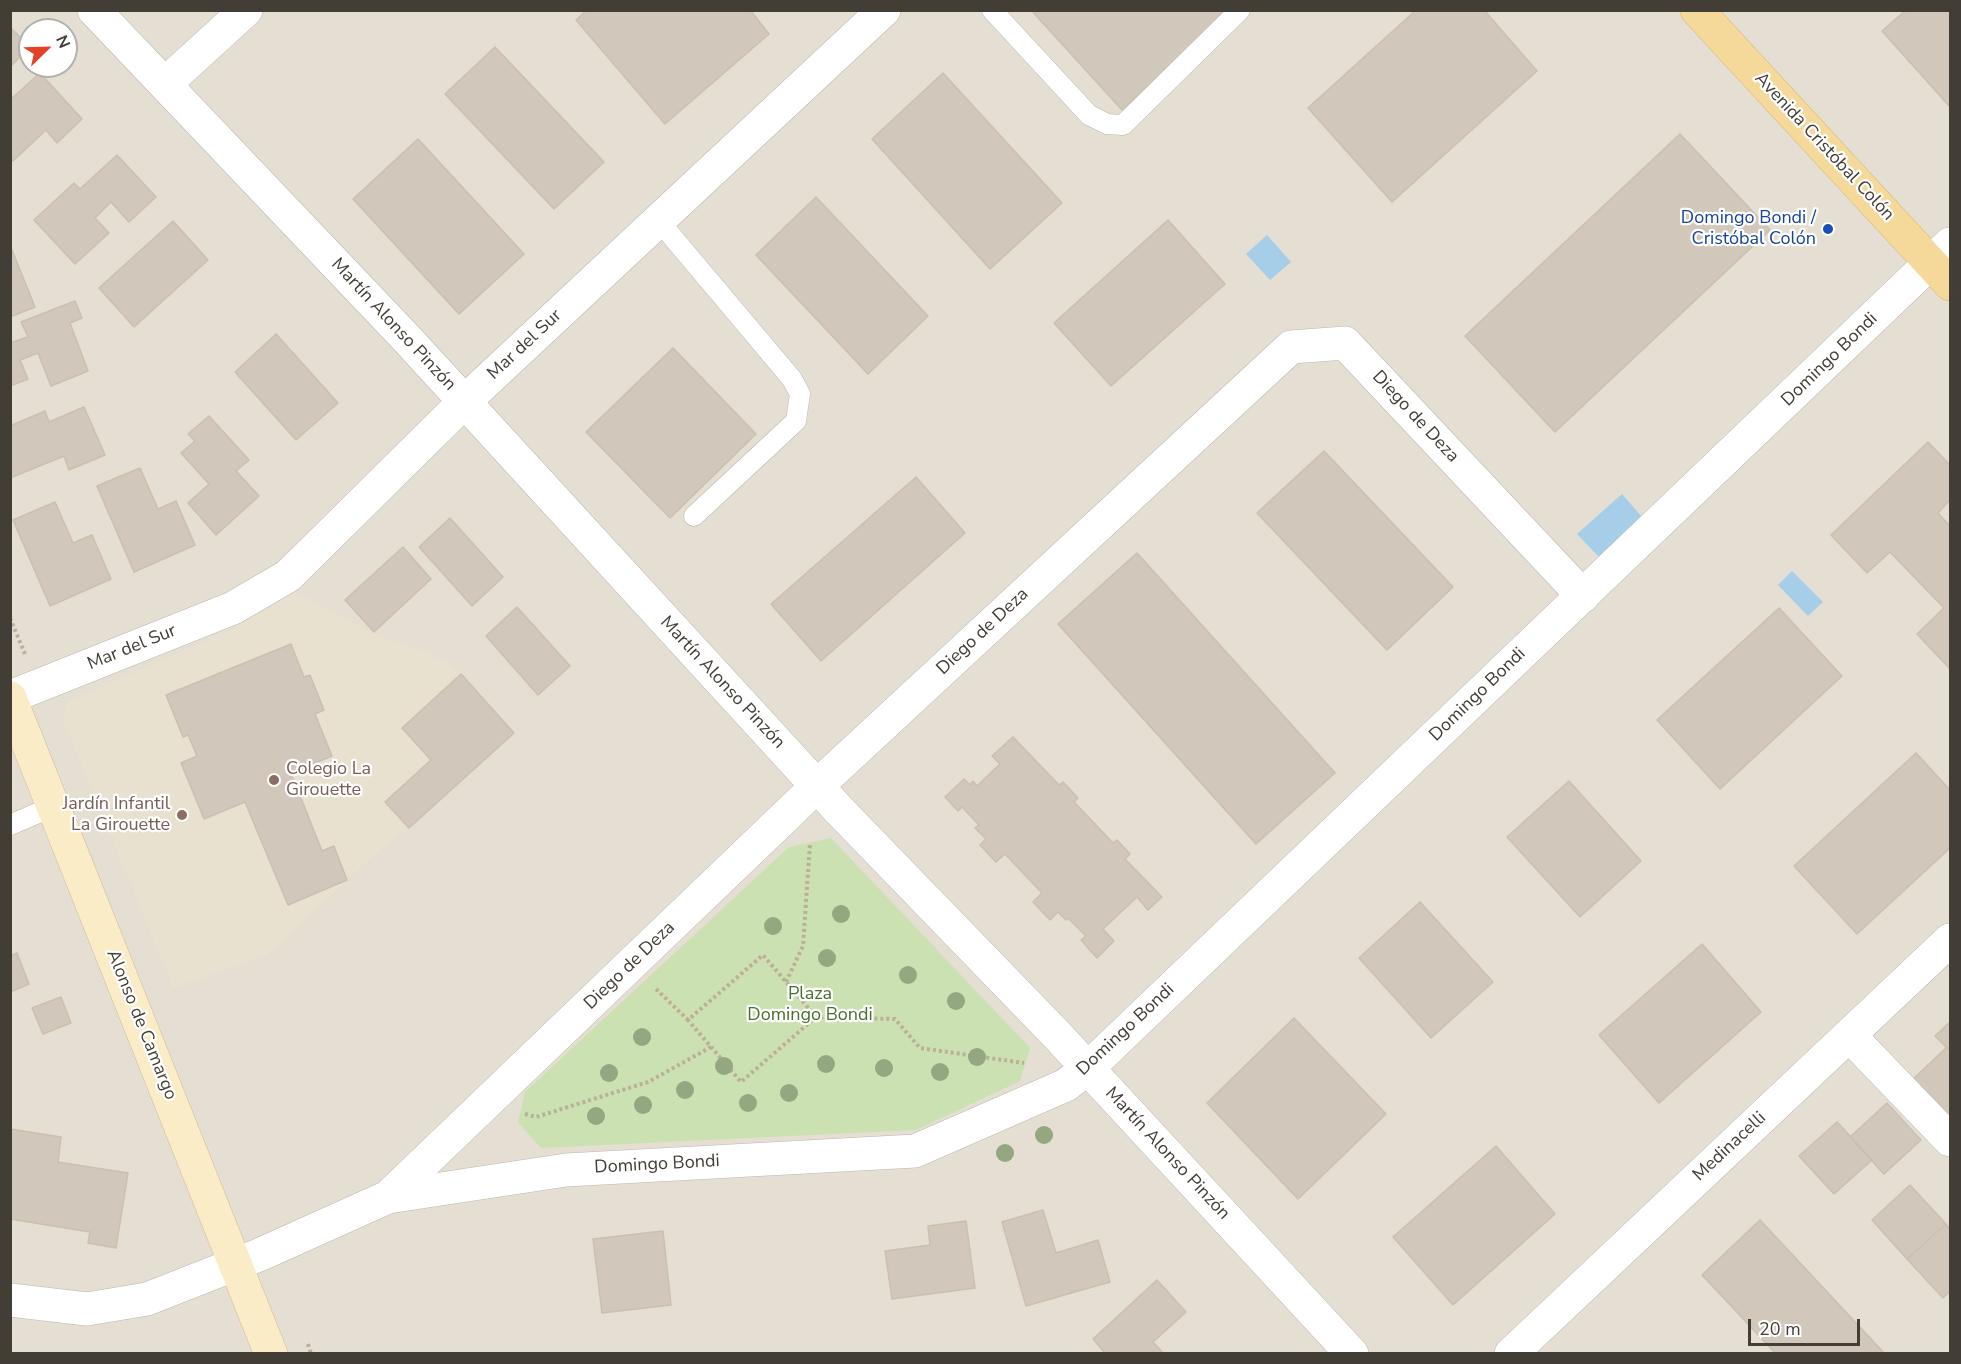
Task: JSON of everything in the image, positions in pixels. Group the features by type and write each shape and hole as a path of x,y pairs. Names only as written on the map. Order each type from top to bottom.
{"main road":[{"name":"Avenida Cristóbal Colón","path":"1697,10 1944,264"}],"street":[{"name":"Martín Alonso Pinzón","path":"94,10 408,340 817,786 1056,1034 1352,1353"},
{"path":"165,84 246,10"},
{"name":"Mar del Sur","path":"10,697 233,608 288,576 464,402 884,10"},
{"name":"Domingo Bondi","path":"10,1300 87,1309 147,1299 235,1264 388,1197 566,1170 915,1151 1066,1085 1088,1068 1583,596 1944,264"},
{"name":"Diego de Deza","path":"388,1197 817,786 1291,347 1345,343 1583,596"},
{"name":"Alonso de Camargo","path":"10,697 271,1353"},
{"name":"Medinacelli","path":"1511,1353 1950,940"},
{"path":"1849,1035 1950,1140"}],"lane":[{"path":"992,10 1089,114 1107,124 1123,125 1240,10"},
{"path":"659,221 792,380 800,394 796,421 694,516"},
{"path":"10,825 54,806"}],"path":[{"path":"786,982 803,946 811,833"},
{"path":"688,1020 763,955 816,1017"},
{"path":"631,965 688,1020 741,1082 816,1017 895,1019 920,1048 1032,1064 1056,1034"},
{"path":"484,1106 536,1117 648,1082 711,1047"}],"shaded area":[{"path":"11,11 1950,11 1950,1353 11,1353"},
{"name":"Colegio La Girouette","path":"290,589 361,627 429,653 449,664 461,674 514,733 347,880 268,955 173,988 62,718 68,701 233,629"}],"green space":[{"name":"Plaza Domingo Bondi","path":"831,838 1030,1048 1020,1081 916,1130 541,1148 518,1122 525,1092 789,847"}],"water":[{"path":"1267,235 1291,262 1270,280 1246,254"},
{"path":"1622,494 1642,517 1599,557 1577,534"},
{"path":"1792,571 1823,602 1808,616 1778,585"}],"building":[{"path":"587,10 750,10 769,34 665,124 576,20"},
{"path":"1031,10 1227,10 1228,12 1122,110"},
{"path":"1416,10 1484,10 1537,71 1392,202 1308,108"},
{"path":"1906,10 1950,10 1950,107 1882,31"},
{"path":"10,27 18,35 18,59 10,67"},
{"path":"495,47 604,162 554,209 445,94"},
{"path":"943,73 1062,203 990,269 872,139"},
{"path":"34,78 45,78 82,119 57,143 46,130 13,161 10,159 10,100"},
{"path":"1680,134 1770,230 1555,432 1465,336"},
{"path":"418,139 524,254 459,314 353,199"},
{"path":"117,155 156,197 129,222 111,202 95,218 109,233 75,264 34,220 74,183 80,189"},
{"path":"816,197 928,316 868,374 756,255"},
{"path":"1168,220 1225,284 1111,386 1054,323"},
{"path":"173,221 208,260 134,327 99,288"},
{"path":"10,245 35,307 10,317"},
{"path":"75,301 82,318 70,323 88,371 51,386 38,353 20,360 28,379 10,386 10,343 28,337 21,322"},
{"path":"276,334 338,403 296,440 235,372"},
{"path":"673,348 756,434 670,518 586,432"},
{"path":"84,407 105,455 69,470 64,456 10,478 10,426 45,411 49,422"},
{"path":"209,416 249,460 236,471 259,496 216,535 188,503 209,484 181,453 195,441 188,434"},
{"path":"1928,442 1950,465 1950,500 1938,513 1950,526 1950,669 1917,634 1944,608 1890,552 1867,573 1831,535"},
{"path":"1324,451 1453,587 1387,650 1257,513"},
{"path":"140,468 158,509 176,501 195,545 134,572 97,486"},
{"path":"916,477 965,533 821,661 771,604"},
{"path":"55,502 73,543 92,535 111,579 50,606 13,520"},
{"path":"450,518 503,577 472,606 419,547"},
{"path":"403,547 431,579 374,632 345,600"},
{"path":"1137,553 1335,773 1256,844 1058,624"},
{"path":"517,607 570,666 538,695 486,636"},
{"path":"1779,608 1842,676 1720,789 1657,720"},
{"path":"291,644 304,677 310,675 324,710 315,714 332,756 291,773 322,851 334,846 347,880 288,905 245,802 204,819 181,763 197,756 188,735 183,737 166,695"},
{"path":"461,674 514,733 409,828 385,802 431,760 402,728"},
{"path":"1013,737 1059,785 1063,782 1078,798 1074,802 1113,843 1117,840 1130,854 1125,859 1162,897 1148,910 1137,897 1103,929 1114,941 1097,958 1081,940 1086,936 1068,918 1066,920 1058,912 1050,920 1033,902 1042,893 1005,854 996,862 980,845 986,839 975,828 979,825 962,807 958,811 945,797 964,779 970,785 973,781 977,786 1000,764 992,756"},
{"path":"1916,753 1950,790 1950,848 1857,934 1794,866"},
{"path":"1569,781 1641,861 1580,917 1507,837"},
{"path":"1420,902 1493,982 1431,1038 1359,958"},
{"path":"1702,944 1761,1012 1659,1103 1599,1035"},
{"path":"17,953 29,984 10,992 10,956"},
{"path":"61,997 71,1023 43,1034 32,1008"},
{"path":"1294,1018 1386,1114 1298,1199 1207,1103"},
{"path":"1950,1022 1950,1051 1935,1036"},
{"path":"1947,1047 1950,1051 1950,1116 1946,1120 1910,1082"},
{"path":"1887,1103 1921,1140 1884,1174 1850,1137"},
{"path":"1837,1122 1872,1160 1834,1194 1799,1156"},
{"path":"10,1129 61,1137 58,1162 128,1173 116,1248 88,1243 90,1232 10,1219"},
{"path":"1496,1146 1555,1214 1453,1305 1393,1237"},
{"path":"1910,1185 1946,1224 1907,1259 1872,1220"},
{"path":"1043,1210 1056,1253 1098,1240 1110,1282 1026,1306 1002,1222"},
{"path":"1760,1220 1885,1354 1776,1354 1702,1275"},
{"path":"966,1221 975,1288 892,1299 885,1251 930,1245 928,1226"},
{"path":"1946,1224 1950,1229 1950,1291 1943,1298 1907,1259"},
{"path":"663,1231 671,1305 602,1313 593,1239"},
{"path":"1157,1280 1186,1312 1153,1342 1164,1354 1106,1354 1093,1339"}],"place":[{"name":"Domingo Bondi / Cristóbal Colón","path":"1828,229"},
{"name":"Colegio La Girouette","path":"274,780"},
{"name":"Jardín Infantil La Girouette","path":"182,815"}]}
